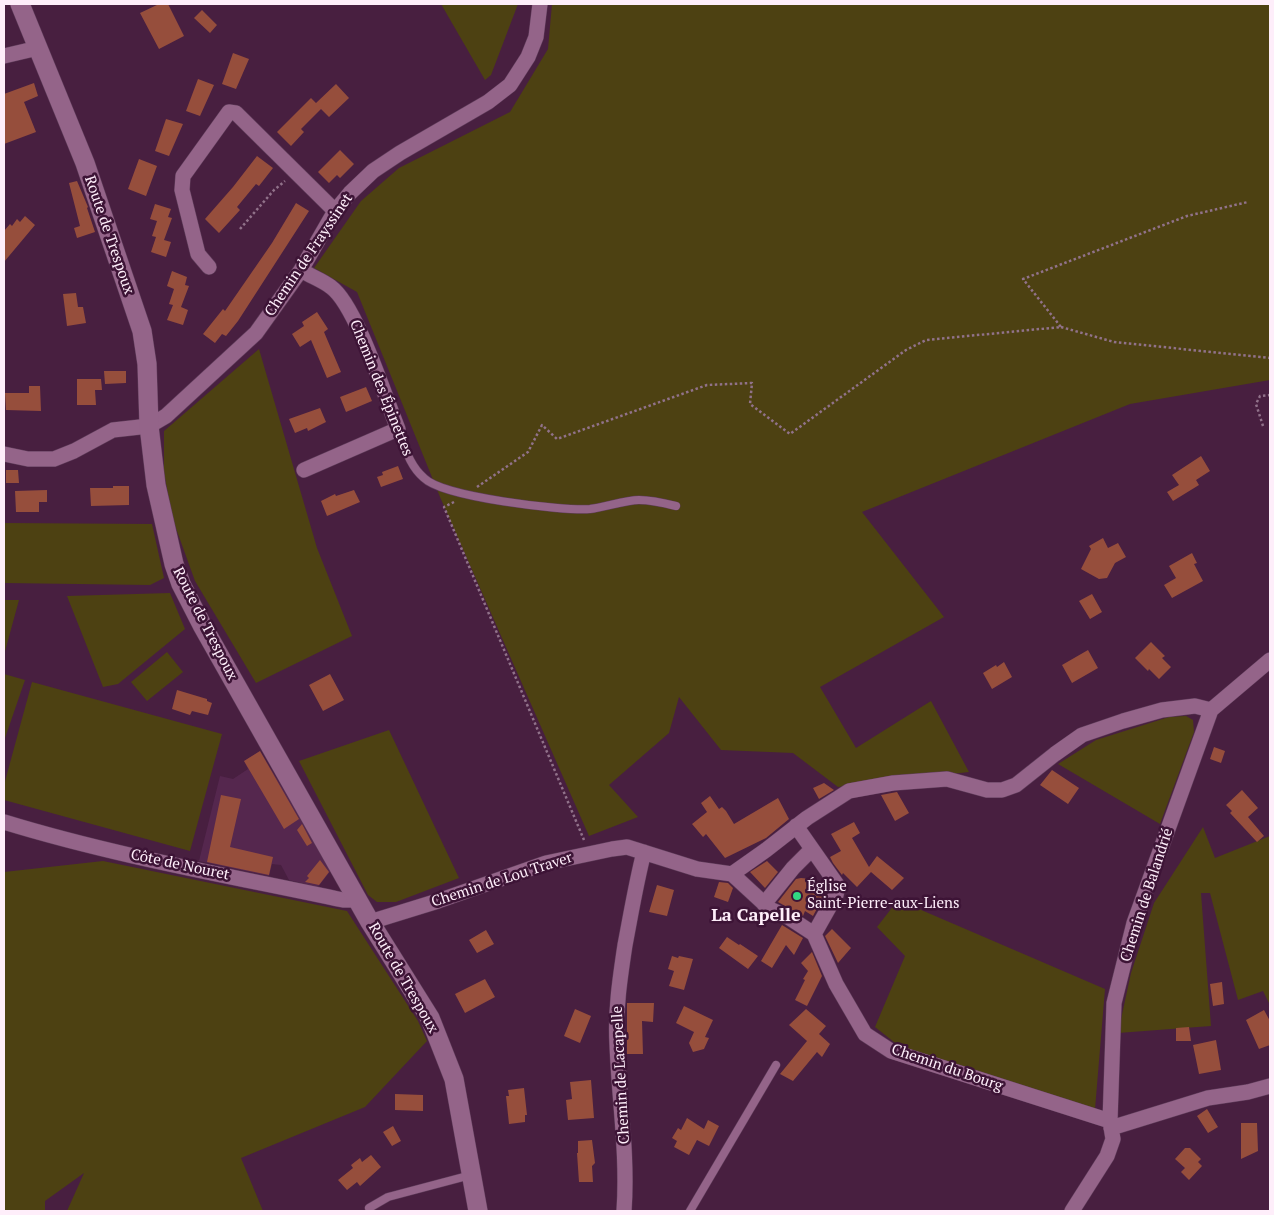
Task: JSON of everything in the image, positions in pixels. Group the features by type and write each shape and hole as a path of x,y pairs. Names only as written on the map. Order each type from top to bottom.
{"street":[{"name":"Route de Trespoux","path":"20,4 85,163 142,331 147,364 149,426 156,484 174,564 181,584 202,625 370,922 430,1018 454,1079 478,1211"},
{"name":"Chemin de Frayssinet","path":"149,426 166,416 256,333 300,270 335,211 350,193 373,171 400,153 488,102 510,85 528,57 536,37 540,4"},
{"path":"4,56 38,48"},
{"path":"209,267 198,254 182,190 183,176 228,112 236,113 335,211"},
{"name":"Chemin des Épinettes","path":"300,270 332,287 350,309 398,429"},
{"path":"4,454 28,459 54,459 112,430 149,426"},
{"path":"304,470 398,429"},
{"path":"796,826 838,886 836,895 808,933 770,909 732,874 796,826 849,791 893,783 947,779 987,790 1002,790 1016,785 1082,735 1162,710 1195,706 1210,710 1270,660"},
{"name":"Chemin de Balandrié","path":"1072,1211 1107,1156 1113,1139 1111,1125 1114,1003 1116,994 1134,923 1210,710"},
{"name":"Côte de Nouret","path":"4,822 58,839 161,862 343,900 357,898"},
{"name":"Chemin de Lou Traver","path":"370,922 438,901 546,863 627,847 697,869 732,874"},
{"path":"764,904 793,868 812,849"},
{"name":"Chemin de Lacapelle","path":"624,1211 626,1172 617,1043 618,989 635,888 644,852"},
{"name":"Chemin du Bourg","path":"808,933 865,1034 891,1051 1111,1125"},
{"path":"1111,1125 1208,1098 1248,1092 1270,1086"}],"lane":[{"name":"Chemin des Épinettes","path":"398,429 412,466 425,480 442,488 556,509 590,509 637,500 676,506"},
{"path":"690,1211 776,1065"},
{"path":"368,1208 388,1197 472,1175"}],"path":[{"path":"240,229 274,190 296,172"},
{"path":"1061,327 1023,280 1187,216 1248,202"},
{"path":"591,839 584,841 444,507 467,494 528,452 542,425 557,439 707,385 752,383 750,404 790,434 906,350 926,340 1061,327 1114,342 1270,358"},
{"path":"1263,426 1256,404 1260,396 1270,395"}],"shaded area":[{"path":"441,4 518,4 491,75 485,80"},
{"path":"552,4 1270,4 1270,380 1130,404 862,512 944,617 820,687 856,748 931,701 969,772 838,787 793,753 721,750 679,697 669,733 609,785 638,817 589,836 440,497 357,292 314,268 361,201 399,168 510,112 548,49"},
{"path":"259,349 317,548 352,636 256,683 195,581 173,520 164,473 164,431"},
{"path":"4,523 152,524 164,578 150,585 4,583"},
{"path":"170,593 185,629 118,684 103,687 67,596"},
{"path":"4,600 19,600 4,655"},
{"path":"167,652 183,672 147,701 131,682"},
{"path":"4,674 25,680 4,741"},
{"path":"32,682 222,734 190,851 4,800 4,785"},
{"path":"1186,716 1193,720 1194,732 1160,824 1058,764 1096,740 1169,717"},
{"path":"389,730 459,878 396,902 377,902 368,895 299,761"},
{"path":"260,751 332,869 318,887 289,880 281,865 272,864 269,876 199,861 220,776 233,779 248,769 244,761"},
{"path":"1203,827 1215,858 1270,836 1270,1005 1263,991 1238,1000 1210,893 1201,893 1211,1026 1118,1033 1131,973 1154,903"},
{"path":"103,861 347,911 418,1021 427,1041 365,1107 241,1158 263,1211 67,1211 84,1173 45,1201 45,1211 4,1211 4,872"},
{"path":"898,900 1105,989 1095,1109 899,1046 875,1027 905,956 877,927"}],"building":[{"path":"159,4 168,4 184,36 159,49 140,13"},
{"path":"202,10 217,25 210,33 194,18"},
{"path":"233,53 249,59 236,89 222,84"},
{"path":"198,79 214,85 200,116 186,111"},
{"path":"34,83 38,96 24,102 36,132 4,144 4,94"},
{"path":"336,84 349,98 329,117 321,109 301,129 304,132 291,146 277,132 311,98 316,103"},
{"path":"166,119 183,124 169,156 155,151"},
{"path":"340,150 354,164 340,178 337,175 329,183 318,172"},
{"path":"257,156 273,168 259,186 256,184 237,207 240,210 219,233 205,219"},
{"path":"139,159 157,166 146,196 128,189"},
{"path":"77,181 88,207 95,232 77,238 74,228 80,226 69,183"},
{"path":"296,203 309,211 238,321 226,336 222,334 215,343 203,334 223,309 225,311 272,243"},
{"path":"155,204 171,209 168,217 172,218 164,240 171,242 166,257 151,252 156,237 152,236 157,221 150,219"},
{"path":"25,216 35,225 4,262 4,231 10,224 12,226 17,219 20,222"},
{"path":"172,271 187,277 185,285 189,286 181,307 188,310 183,325 167,320 173,305 169,304 174,289 167,286"},
{"path":"76,293 78,307 83,307 86,323 67,326 63,294"},
{"path":"317,312 328,329 324,332 341,372 327,378 311,340 300,347 292,334 304,326 302,322"},
{"path":"104,371 126,371 126,383 105,384"},
{"path":"77,379 101,379 102,390 95,390 96,405 77,405"},
{"path":"29,386 40,386 41,411 6,410 5,393 29,393"},
{"path":"366,387 372,401 346,412 340,397"},
{"path":"320,408 326,422 308,431 307,428 295,433 289,419"},
{"path":"1201,456 1210,471 1196,480 1199,485 1173,501 1167,492 1179,485 1172,475"},
{"path":"398,466 403,479 381,487 377,477 383,475 382,472"},
{"path":"6,470 18,470 19,483 6,483"},
{"path":"113,486 129,486 129,505 91,506 90,488 113,488"},
{"path":"47,490 47,502 39,502 39,512 16,512 15,491"},
{"path":"354,490 360,502 327,516 321,501 335,494 336,496"},
{"path":"1103,538 1108,548 1118,543 1126,557 1115,563 1107,578 1099,579 1081,569 1091,549 1089,546"},
{"path":"1192,553 1197,563 1194,564 1203,581 1172,598 1164,585 1176,578 1169,566"},
{"path":"1092,594 1102,612 1090,619 1079,601"},
{"path":"1151,642 1165,656 1162,658 1171,667 1159,679 1135,658"},
{"path":"1088,650 1098,668 1072,683 1062,665"},
{"path":"1004,662 1012,677 992,689 983,673"},
{"path":"330,674 344,700 323,711 309,685"},
{"path":"177,690 207,699 207,701 212,703 208,715 192,711 190,715 172,709"},
{"path":"1214,747 1225,751 1221,763 1210,759"},
{"path":"260,751 299,819 284,829 244,761"},
{"path":"1052,770 1079,788 1068,804 1040,785"},
{"path":"824,783 834,790 819,799 813,788"},
{"path":"1242,790 1258,808 1248,817 1264,836 1257,842 1230,813 1232,811 1226,805"},
{"path":"897,792 909,813 895,821 881,795"},
{"path":"221,795 241,799 230,847 273,857 269,875 207,862"},
{"path":"710,796 719,809 722,807 726,811 734,824 778,798 789,819 766,838 725,858 706,834 703,837 692,824 707,812 701,803"},
{"path":"854,822 860,833 852,838 869,867 877,856 904,878 892,890 871,872 857,887 843,873 842,875 833,863 830,857 841,851 831,834"},
{"path":"302,824 312,843 307,846 297,830"},
{"path":"320,860 329,872 319,885 305,882 309,878 307,876"},
{"path":"767,861 778,872 765,888 750,872"},
{"name":"Église Saint-Pierre-aux-Liens","path":"796,879 811,879 828,888 813,916 805,911 803,916 778,902"},
{"path":"719,882 728,883 733,888 728,902 714,897"},
{"path":"657,885 674,890 667,916 649,912"},
{"path":"782,925 803,938 794,955 786,945 772,968 761,961"},
{"path":"832,929 851,948 838,963 825,936"},
{"path":"486,930 494,944 477,953 469,940"},
{"path":"727,937 758,956 748,969 719,948"},
{"path":"812,952 822,976 807,1006 795,1000 808,971 801,963"},
{"path":"672,956 693,959 684,990 669,986 674,971 668,969"},
{"path":"485,979 495,997 465,1013 455,994"},
{"path":"1222,982 1224,1004 1213,1006 1210,984"},
{"path":"627,1003 654,1003 653,1022 642,1021 643,1054 627,1054"},
{"path":"684,1006 713,1020 705,1037 709,1038 704,1049 693,1052 689,1043 694,1032 676,1023"},
{"path":"575,1009 591,1016 580,1043 564,1036"},
{"path":"806,1009 826,1026 819,1034 830,1044 822,1057 817,1052 793,1081 780,1074 807,1041 789,1025"},
{"path":"1264,1010 1270,1021 1270,1045 1259,1049 1246,1020"},
{"path":"1189,1027 1191,1041 1176,1041 1176,1028"},
{"path":"1216,1040 1221,1070 1199,1074 1193,1045"},
{"path":"591,1080 594,1118 568,1120 566,1100 572,1099 570,1082"},
{"path":"524,1088 527,1115 525,1115 525,1122 509,1124 506,1096 509,1096 508,1090"},
{"path":"395,1094 423,1095 423,1111 395,1110"},
{"path":"1207,1109 1218,1127 1208,1133 1197,1116"},
{"path":"687,1118 704,1129 708,1120 719,1126 709,1146 697,1140 689,1155 674,1147 677,1141 672,1138 678,1128 681,1130"},
{"path":"1241,1123 1257,1123 1258,1151 1241,1159"},
{"path":"393,1126 401,1141 392,1146 383,1132"},
{"path":"592,1140 595,1163 592,1166 593,1182 579,1182 578,1141"},
{"path":"1185,1148 1190,1148 1201,1159 1198,1162 1202,1166 1189,1180 1181,1172 1185,1168 1175,1159"},
{"path":"371,1155 381,1167 360,1186 357,1182 347,1190 338,1180 353,1168 351,1165 360,1158 362,1162"}],"place":[{"name":"Église Saint-Pierre-aux-Liens","path":"797,896"}],"district":[{"name":"La Capelle","path":"756,916"}]}
